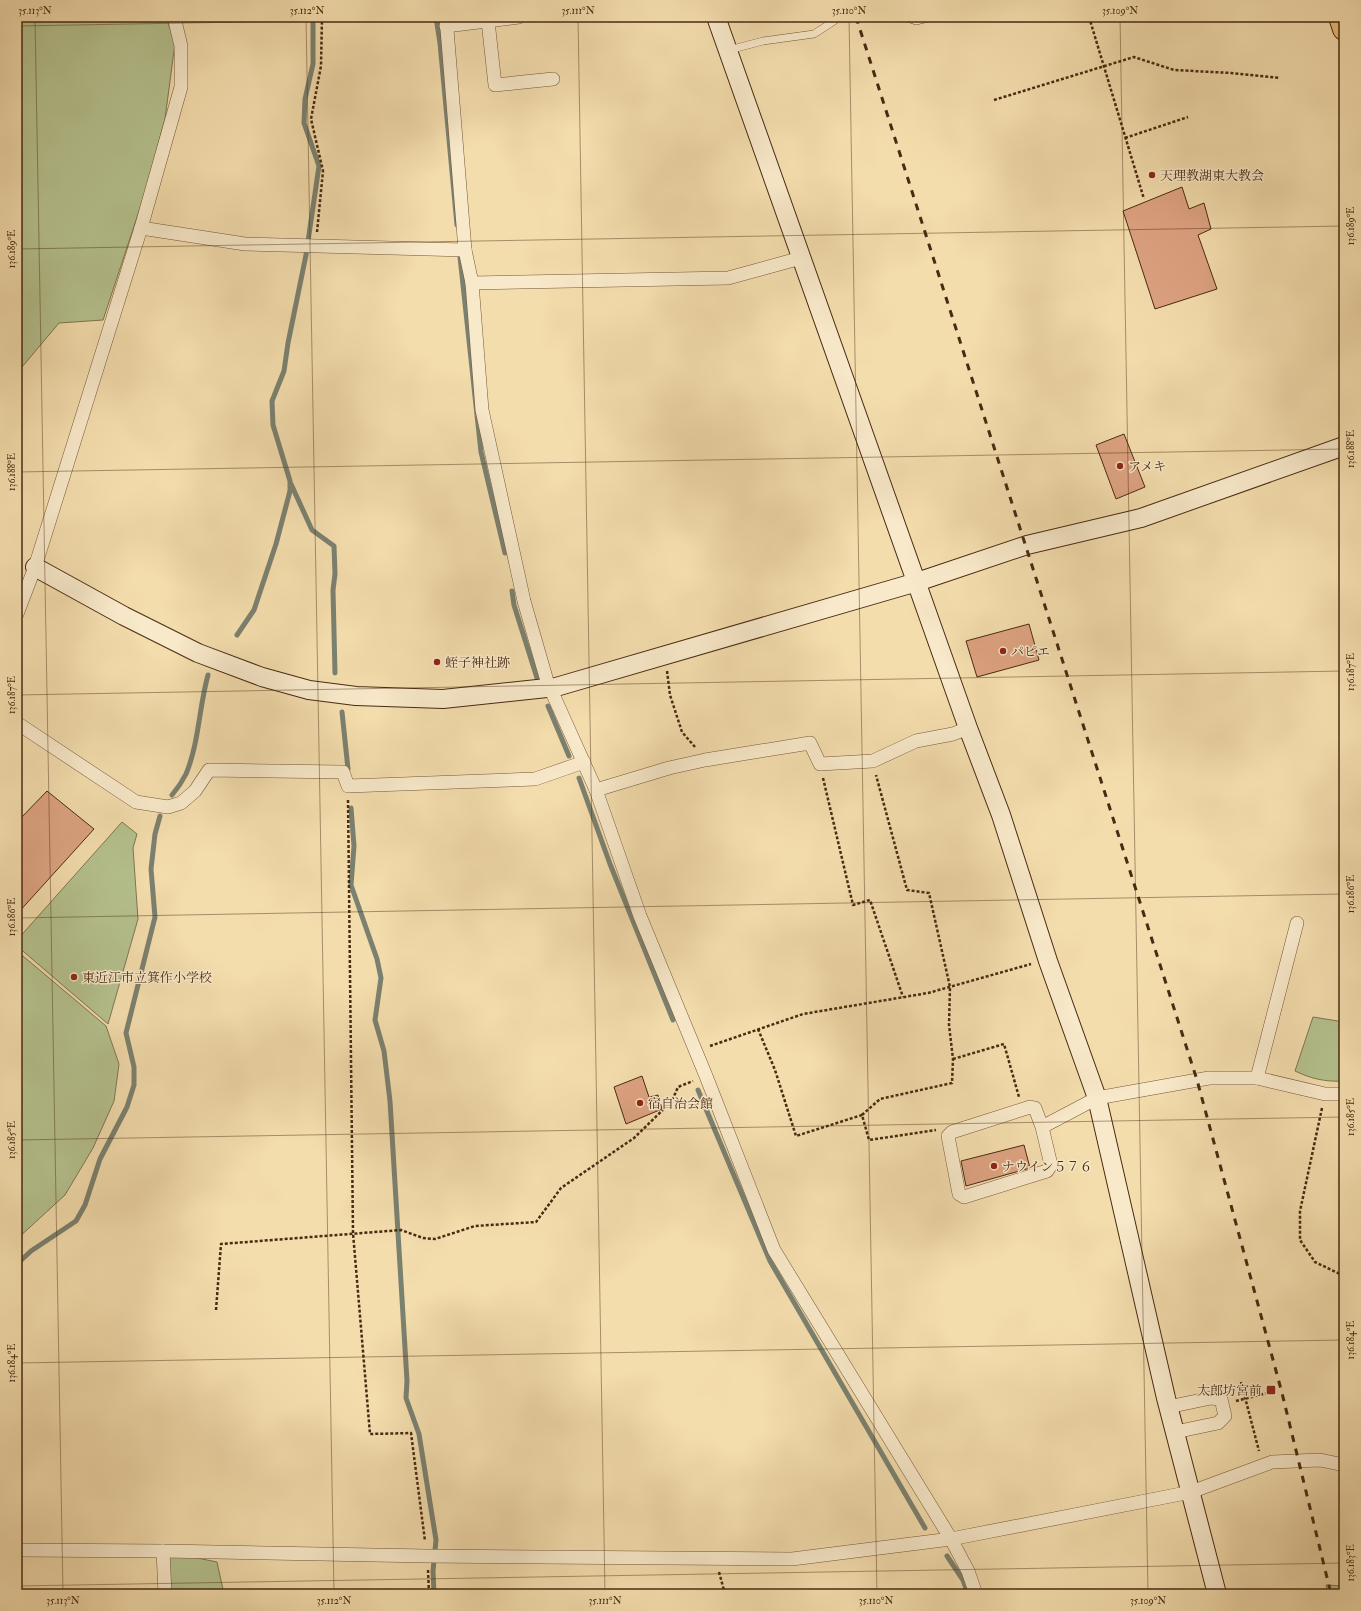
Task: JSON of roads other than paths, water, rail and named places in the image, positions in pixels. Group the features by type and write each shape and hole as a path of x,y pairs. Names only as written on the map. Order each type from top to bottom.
{"highway":[{"path":"1340,17 1344,29"}],"street":[{"path":"17,614 35,567 141,228 181,87 181,46 174,17"},
{"path":"519,17 488,21 446,22 465,250 472,283 482,410 524,601 551,688 596,790 640,916 696,1051 774,1250 951,1539 968,1571 976,1594"},
{"path":"716,17 729,50 801,258 968,728 1001,815 1048,962 1097,1098 1174,1432 1217,1594"},
{"path":"488,21 495,85 553,79"},
{"path":"141,228 245,244 465,250"},
{"path":"472,283 728,278 801,258"},
{"path":"35,567 124,616 198,653 262,677 309,690 356,696 443,699 551,688 917,582 1027,546 1142,518 1344,446"},
{"path":"17,722 136,802 168,807 181,803 195,791 209,770 343,772 348,786 535,779 584,762"},
{"path":"596,790 669,768 705,760 810,743 820,764 873,761 916,741 953,734 968,728"},
{"path":"1257,1078 1297,923"},
{"path":"1042,1126 1097,1098 1197,1080 1257,1078 1325,1094 1344,1094"},
{"path":"1030,1107 1035,1108 1042,1126 1051,1165 1047,1171 964,1197 959,1194 948,1136 952,1132 1030,1107"},
{"path":"1168,1407 1211,1398 1221,1399 1225,1416 1218,1424 1174,1432"},
{"path":"17,1550 427,1556 792,1559 951,1539 1191,1492 1272,1462 1320,1460 1344,1465"},
{"path":"163,1551 165,1594"}],"lane":[{"path":"904,17 916,21 932,17"},
{"path":"729,50 763,41 814,34 834,20"}],"waterway":[{"path":"237,635 254,610 276,544 290,491 290,481 273,425 272,401 284,371 288,343 306,255 319,166 304,123 305,99 313,64 313,17"},
{"path":"436,17 440,43 457,225"},
{"path":"460,257 481,452 505,553"},
{"path":"291,484 312,530 334,546 335,574 333,590 335,673"},
{"path":"512,591 514,605 537,678"},
{"path":"172,795 186,774 194,750 208,675"},
{"path":"548,706 569,756"},
{"path":"342,712 348,769"},
{"path":"579,778 610,864 673,1020"},
{"path":"351,808 354,846 351,885 377,959 381,978 375,1020 384,1051 390,1101 407,1381 406,1398 419,1434 436,1540 433,1571 434,1594"},
{"path":"17,1264 31,1251 76,1221 85,1205 100,1159 127,1107 134,1085 134,1067 126,1033 155,917 151,869 155,834 160,816"},
{"path":"698,1090 770,1261 925,1528"},
{"path":"947,1556 963,1580 968,1594"}],"railway":[{"path":"856,17 1197,1080 1282,1393 1331,1594"}],"place":[{"name":"天理教湖東大教会","path":"1152,175"},
{"name":"アメキ","path":"1120,466"},
{"name":"パピエ","path":"1003,651"},
{"name":"蛭子神社跡","path":"437,662"},
{"name":"東近江市立箕作小学校","path":"74,977"},
{"name":"宿自治会館","path":"640,1103"},
{"name":"ナウイン５７６","path":"994,1166"},
{"name":"太郎坊宮前","path":"1271,1390"}]}
